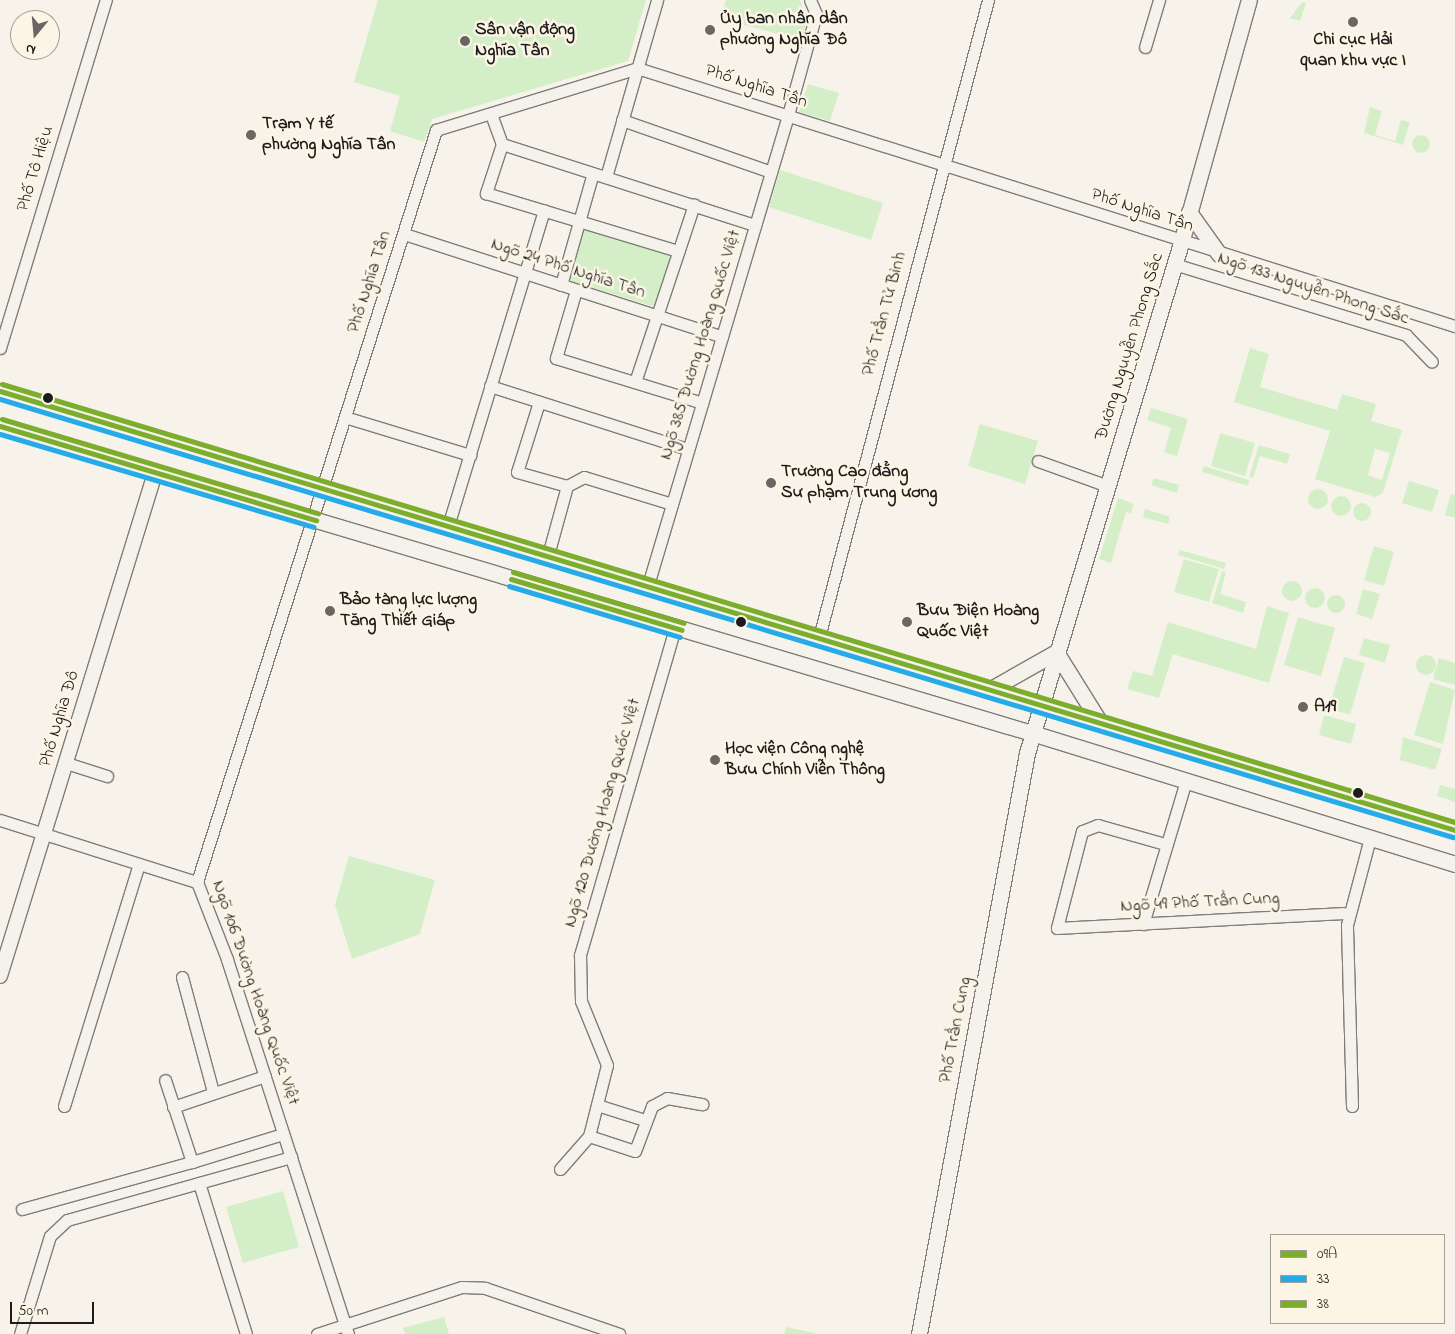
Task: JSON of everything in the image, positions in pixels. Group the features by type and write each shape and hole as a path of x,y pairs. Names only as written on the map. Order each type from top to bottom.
{"main road":[{"name":"Đường Nguyễn Phong Sắc","path":"1041,704 1181,243 1249,0"},
{"path":"1189,212 1219,254"},
{"path":"0,390 1455,830"},
{"path":"0,426 1032,733 1455,864"},
{"path":"990,689 1056,652 1099,721"},
{"name":"Phố Trần Cung","path":"920,1334 1032,733 1041,704"}],"street":[{"name":"Phố Tô Hiệu","path":"0,348 106,0"},
{"path":"606,177 657,0"},
{"name":"Ngõ 385 Đường Hoàng Quốc Việt","path":"648,585 788,115 816,14 810,0"},
{"name":"Phố Trần Tử Bình","path":"819,637 942,167 988,0"},
{"path":"1145,47 1159,0"},
{"name":"Phố Nghĩa Tân","path":"312,519 436,130 637,68 1181,243 1455,326"},
{"path":"491,114 502,144 486,193 678,251"},
{"path":"622,120 771,172"},
{"path":"502,144 755,225"},
{"path":"561,285 593,173"},
{"path":"635,382 694,205"},
{"path":"448,526 544,210"},
{"name":"Ngõ 24 Phố Nghĩa Tân","path":"404,234 722,337"},
{"name":"Ngõ 133 Nguyễn Phong Sắc","path":"1174,264 1406,335 1432,362"},
{"path":"576,290 556,358 702,403"},
{"path":"490,386 688,449"},
{"path":"539,402 517,472 567,486 584,477 672,504"},
{"path":"345,417 470,455"},
{"path":"1038,461 1108,486"},
{"name":"Phố Nghĩa Đô","path":"0,976 155,473"},
{"path":"548,556 567,486"},
{"name":"Ngõ 106 Đường Hoàng Quốc Việt","path":"312,519 196,882 265,1076 346,1330"},
{"name":"Ngõ 120 Đường Hoàng Quốc Việt","path":"589,1136 607,1065 585,1011 580,955 675,628"},
{"path":"66,764 107,776"},
{"path":"1143,924 1165,844 1171,837 1186,781"},
{"path":"0,820 196,882"},
{"name":"Ngõ 49 Phố Trần Cung","path":"1165,844 1098,825 1082,831 1056,928 1344,913"},
{"path":"1352,1106 1347,925 1370,838"},
{"path":"64,1106 139,864"},
{"path":"182,976 213,1092"},
{"path":"173,1107 265,1076"},
{"path":"165,1080 192,1162"},
{"path":"560,1169 589,1136 636,1151 645,1120 652,1106 667,1098 702,1104"},
{"path":"597,1105 645,1120"},
{"path":"22,1208 192,1162 283,1134"},
{"path":"20,1334 40,1263 58,1226 118,1202 291,1157"},
{"path":"199,1182 246,1334"},
{"path":"317,1334 346,1330 462,1287 485,1288 619,1334"}],"green space":[{"name":"Sân vận động Nghĩa Tân","path":"378,0 646,0 628,61 432,119 424,142 390,131 400,96 354,82"},
{"path":"726,0 800,0 807,19 801,40 721,19"},
{"path":"1302,2 1306,3 1300,21 1290,18"},
{"path":"808,84 839,93 830,121 799,112"},
{"path":"1370,107 1382,111 1375,135 1395,141 1401,120 1410,122 1403,145 1364,133"},
{"path":"1417,135 1425,135 1430,140 1428,151 1417,153 1412,148 1412,140"},
{"path":"780,170 883,203 871,240 769,207"},
{"path":"585,228 671,255 655,307 568,280"},
{"path":"1250,348 1269,354 1260,387 1337,410 1342,394 1376,404 1371,421 1402,430 1383,493 1375,497 1315,479 1330,431 1234,402","holes":["1375,449 1390,453 1382,480 1368,475"]},
{"path":"1151,408 1188,419 1177,456 1164,452 1171,428 1147,420"},
{"path":"980,424 1038,441 1025,484 968,466"},
{"path":"1220,433 1255,443 1245,476 1211,466"},
{"path":"1259,445 1290,454 1287,464 1260,456 1253,478 1249,477"},
{"path":"1204,466 1249,480 1248,486 1202,472"},
{"path":"1154,478 1179,485 1177,493 1151,485"},
{"path":"1409,481 1439,490 1432,512 1402,503"},
{"path":"1318,489 1325,492 1328,499 1325,506 1318,509 1311,506 1308,499 1311,492"},
{"path":"1451,494 1455,495 1455,518 1445,515"},
{"path":"1341,496 1348,499 1351,506 1348,513 1341,516 1334,513 1331,506 1334,499"},
{"path":"1118,498 1134,504 1131,513 1126,512 1111,563 1099,559"},
{"path":"1358,503 1366,503 1371,508 1369,519 1358,521 1353,516 1353,508"},
{"path":"1145,509 1170,517 1168,524 1143,517"},
{"path":"1374,546 1394,552 1384,586 1364,580"},
{"path":"1180,550 1226,563 1224,569 1178,555"},
{"path":"1184,559 1219,569 1209,602 1174,592"},
{"path":"1222,571 1226,572 1220,594 1246,602 1243,613 1212,603"},
{"path":"1292,581 1299,584 1302,591 1299,598 1292,601 1285,598 1282,591 1285,584"},
{"path":"1315,588 1322,591 1325,598 1322,605 1315,608 1308,605 1305,598 1308,591"},
{"path":"1363,589 1380,594 1372,619 1356,614"},
{"path":"1332,595 1340,595 1345,600 1343,611 1332,613 1327,608 1327,600"},
{"path":"1267,606 1289,613 1269,683 1173,654 1159,698 1127,689 1133,671 1152,676 1168,622 1256,649"},
{"path":"1298,617 1335,628 1321,676 1284,665"},
{"path":"1364,638 1390,645 1385,663 1359,655"},
{"path":"1426,655 1433,658 1436,665 1433,672 1426,675 1419,672 1416,665 1419,658"},
{"path":"1344,657 1365,663 1350,715 1329,708"},
{"path":"1439,658 1455,663 1455,685 1433,679"},
{"path":"1430,682 1455,690 1443,744 1414,735"},
{"path":"1324,715 1356,724 1351,744 1319,735"},
{"path":"1403,737 1442,749 1435,770 1400,760"},
{"path":"1440,785 1455,789 1455,802 1437,796"},
{"path":"349,856 435,880 420,934 352,959 335,905"},
{"path":"283,1191 299,1247 243,1263 226,1207"},
{"path":"444,1317 449,1334 405,1334 403,1328"},
{"path":"786,1327 815,1333 815,1334 784,1334"}],"transit line":[{"name":"38","path":"2,384 1455,822"},
{"name":"09A","path":"0,391 1455,830"},
{"name":"33","path":"0,399 1453,837"},
{"name":"38","path":"2,419 318,513"},
{"name":"09A","path":"0,426 316,520"},
{"name":"33","path":"0,434 314,527"},
{"name":"38","path":"513,572 684,623"},
{"name":"09A","path":"511,579 682,630"},
{"name":"33","path":"509,586 680,637"}],"place":[{"name":"Chi cục Hải quan khu vực I","path":"1353,22"},
{"name":"Ủy ban nhân dân phường Nghĩa Đô","path":"710,30"},
{"name":"Sân vận động Nghĩa Tân","path":"465,41"},
{"name":"Trạm Y tế phường Nghĩa Tân","path":"251,135"},
{"name":"Trường Cao đẳng Sư phạm Trung ương","path":"771,483"},
{"name":"Bảo tàng lực lượng Tăng Thiết Giáp","path":"330,611"},
{"name":"Bưu Điện Hoàng Quốc Việt","path":"907,622"},
{"name":"A19","path":"1303,707"},
{"name":"Học viện Công nghệ Bưu Chính Viễn Thông","path":"715,760"}]}
